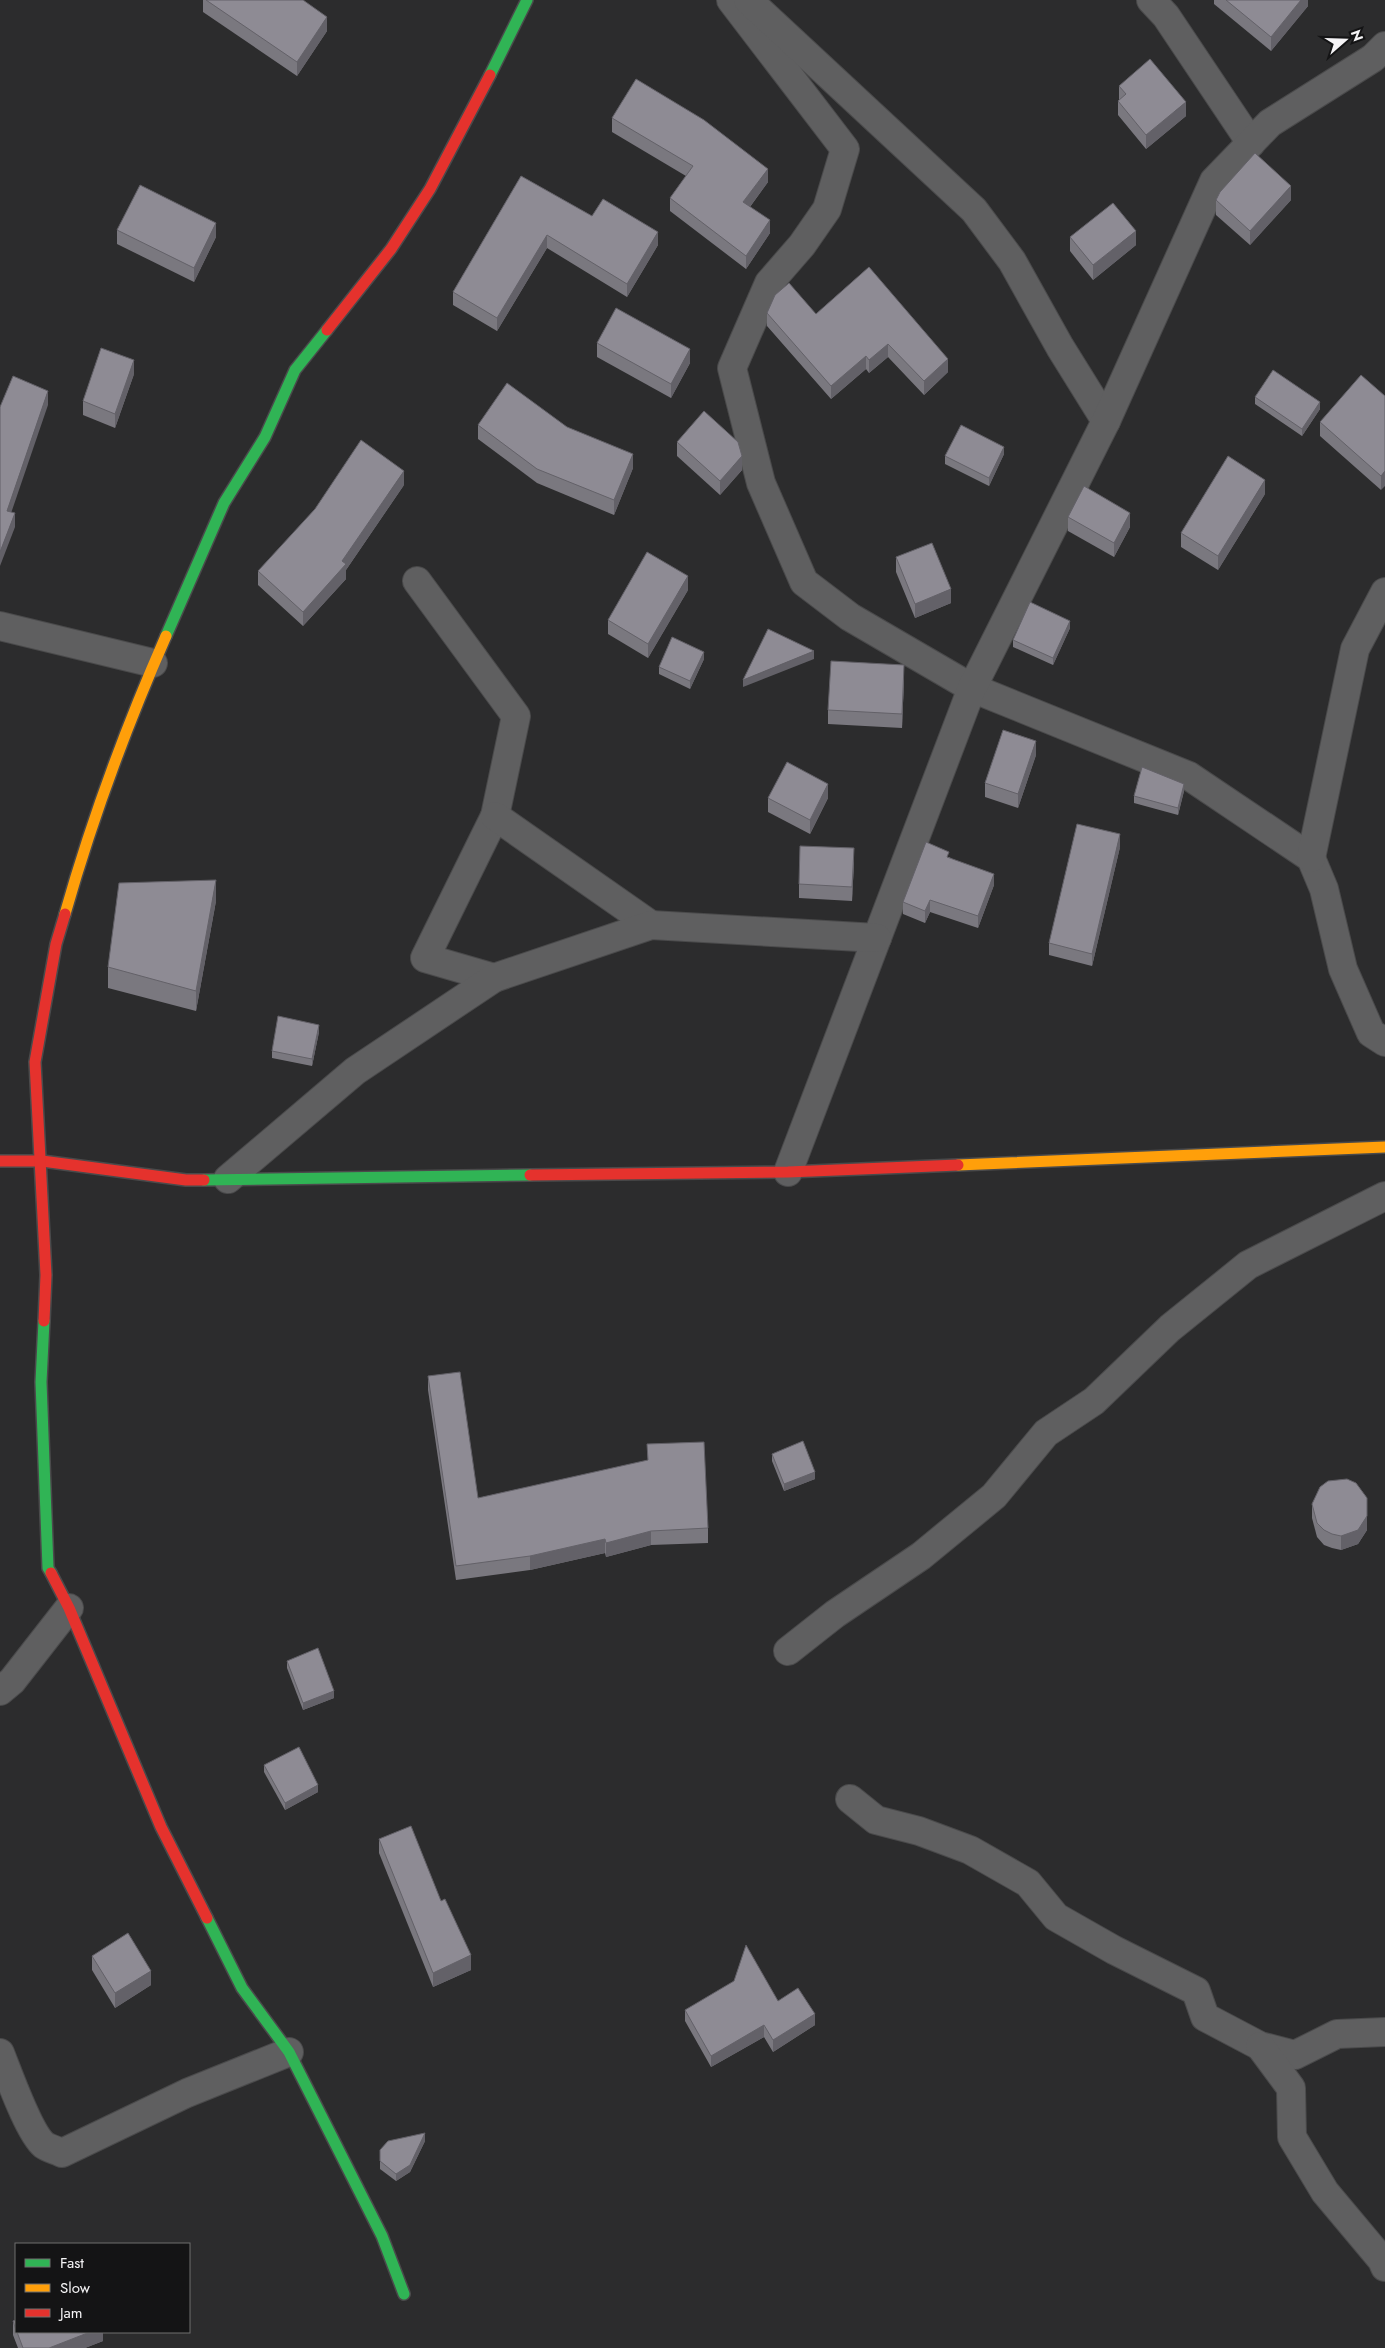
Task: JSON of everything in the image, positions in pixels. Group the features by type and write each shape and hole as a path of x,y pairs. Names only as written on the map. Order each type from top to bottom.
{"street":[{"path":"404,2294 382,2236 289,2052 242,1988 161,1827 69,1608 48,1568 41,1382 46,1275 42,1161 35,1062 56,944 81,857 128,723 224,503 265,437 295,370 390,249 430,189 515,28 527,0"},
{"path":"731,0 845,149"},
{"path":"748,0 974,210 1012,261 1060,347 1106,421"},
{"path":"1151,0 1166,16 1251,143"},
{"path":"788,1172 972,688 1106,421 1214,181 1270,123 1373,58 1385,46"},
{"path":"870,114 845,149 827,209 802,245 769,283 732,368 760,483 804,582 850,617 972,688 1189,776 1311,858 1324,889 1343,969 1371,1033 1385,1042"},
{"path":"417,581 516,716 495,816 425,958 494,978"},
{"path":"1311,858 1355,649 1385,592"},
{"path":"0,626 153,663"},
{"path":"495,816 651,926"},
{"path":"228,1179 355,1071 494,978 651,926 877,938"},
{"path":"0,1161 42,1161 186,1180 788,1172 1385,1146"},
{"path":"788,1651 835,1614 921,1556 994,1496 1046,1432 1094,1401 1170,1328 1248,1265 1385,1196"},
{"path":"0,1691 12,1681 69,1608"},
{"path":"850,1799 876,1820 919,1831 970,1850 1028,1883 1056,1917 1114,1950 1196,1991 1205,2017 1260,2046 1295,2055 1337,2034 1385,2032"},
{"path":"1260,2046 1291,2088 1292,2137 1325,2192 1382,2260 1385,2267"},
{"path":"0,2053 19,2102 43,2144 62,2153 188,2093 289,2052"}],"building":[{"path":"206,0 303,0 327,17 297,62"},
{"path":"1226,0 1301,0 1271,37"},
{"path":"1150,59 1186,102 1146,135 1118,101 1126,94 1119,86"},
{"path":"636,79 704,120 768,169 743,202 770,220 746,256 670,198 693,166 612,118"},
{"path":"1255,153 1291,186 1250,231 1216,200 1220,192"},
{"path":"521,176 592,216 603,199 658,232 627,284 547,235 497,318 453,292"},
{"path":"140,185 216,223 194,268 117,230"},
{"path":"1113,203 1136,231 1093,265 1070,237"},
{"path":"869,267 948,359 924,381 888,344 869,360 866,356 831,386 767,313 775,295 789,283 816,314"},
{"path":"616,308 690,349 671,384 597,343"},
{"path":"101,348 134,360 115,414 83,401"},
{"path":"1273,370 1320,402 1302,429 1255,397"},
{"path":"1361,375 1385,396 1385,471 1381,476 1320,422"},
{"path":"13,376 48,391 7,511 15,513 0,552 0,407"},
{"path":"507,383 567,427 633,454 614,500 537,469 478,425"},
{"path":"704,411 738,442 742,456 720,481 677,442"},
{"path":"961,425 1004,447 989,478 945,456"},
{"path":"361,440 404,471 342,561 346,564 303,612 258,571 315,509"},
{"path":"1228,456 1265,480 1218,556 1181,533"},
{"path":"1084,486 1130,513 1114,543 1068,517"},
{"path":"932,543 951,589 915,604 896,557"},
{"path":"647,552 688,576 648,644 608,620"},
{"path":"1030,602 1070,621 1053,658 1013,640"},
{"path":"768,629 814,651 743,680"},
{"path":"672,637 704,652 690,681 659,667"},
{"path":"831,661 904,665 902,714 828,710"},
{"path":"1003,730 1036,741 1018,794 985,783"},
{"path":"787,762 828,784 810,820 768,798"},
{"path":"1142,767 1184,784 1178,808 1134,796"},
{"path":"1077,824 1120,834 1092,954 1049,943"},
{"path":"926,842 949,852 947,857 994,874 978,916 930,900 925,911 903,902"},
{"path":"800,846 854,848 852,887 799,884"},
{"path":"216,880 196,991 108,967 119,883"},
{"path":"278,1016 319,1025 312,1059 272,1051"},
{"path":"460,1372 478,1498 648,1460 647,1444 704,1442 708,1528 651,1531 606,1543 605,1539 530,1556 456,1566 428,1376"},
{"path":"803,1441 815,1472 784,1484 772,1454"},
{"path":"1347,1479 1356,1483 1367,1498 1367,1516 1358,1530 1341,1536 1324,1530 1317,1523 1312,1504 1320,1487 1328,1481"},
{"path":"318,1648 334,1691 303,1703 287,1661"},
{"path":"299,1747 318,1785 285,1803 264,1765"},
{"path":"411,1826 441,1901 445,1899 471,1955 433,1973 379,1839"},
{"path":"128,1933 151,1971 115,1993 92,1956"},
{"path":"746,1945 778,2001 798,1988 815,2014 773,2040 764,2025 711,2056 685,2010 734,1981"},
{"path":"425,2133 410,2165 396,2174 380,2161 380,2150 388,2141"},
{"path":"17,2333 87,2333 49,2348 23,2348"}],"traffic: fast":[{"path":"490,75 527,0"},
{"path":"166,636 224,503 265,437 295,370 327,330"},
{"path":"204,1180 530,1175"},
{"path":"44,1321 41,1382 48,1568 51,1573"},
{"path":"207,1918 242,1988 289,2052 382,2236 404,2294"}],"traffic: slow":[{"path":"65,914 111,774 137,704 166,636"},
{"path":"958,1165 1385,1147"}],"traffic: jam":[{"path":"327,330 391,249 430,189 490,75"},
{"path":"44,1321 46,1275 35,1062 56,944 65,914"},
{"path":"0,1161 42,1161 186,1180 204,1180"},
{"path":"530,1175 788,1172 958,1165"},
{"path":"51,1573 69,1608 161,1827 207,1918"}]}
